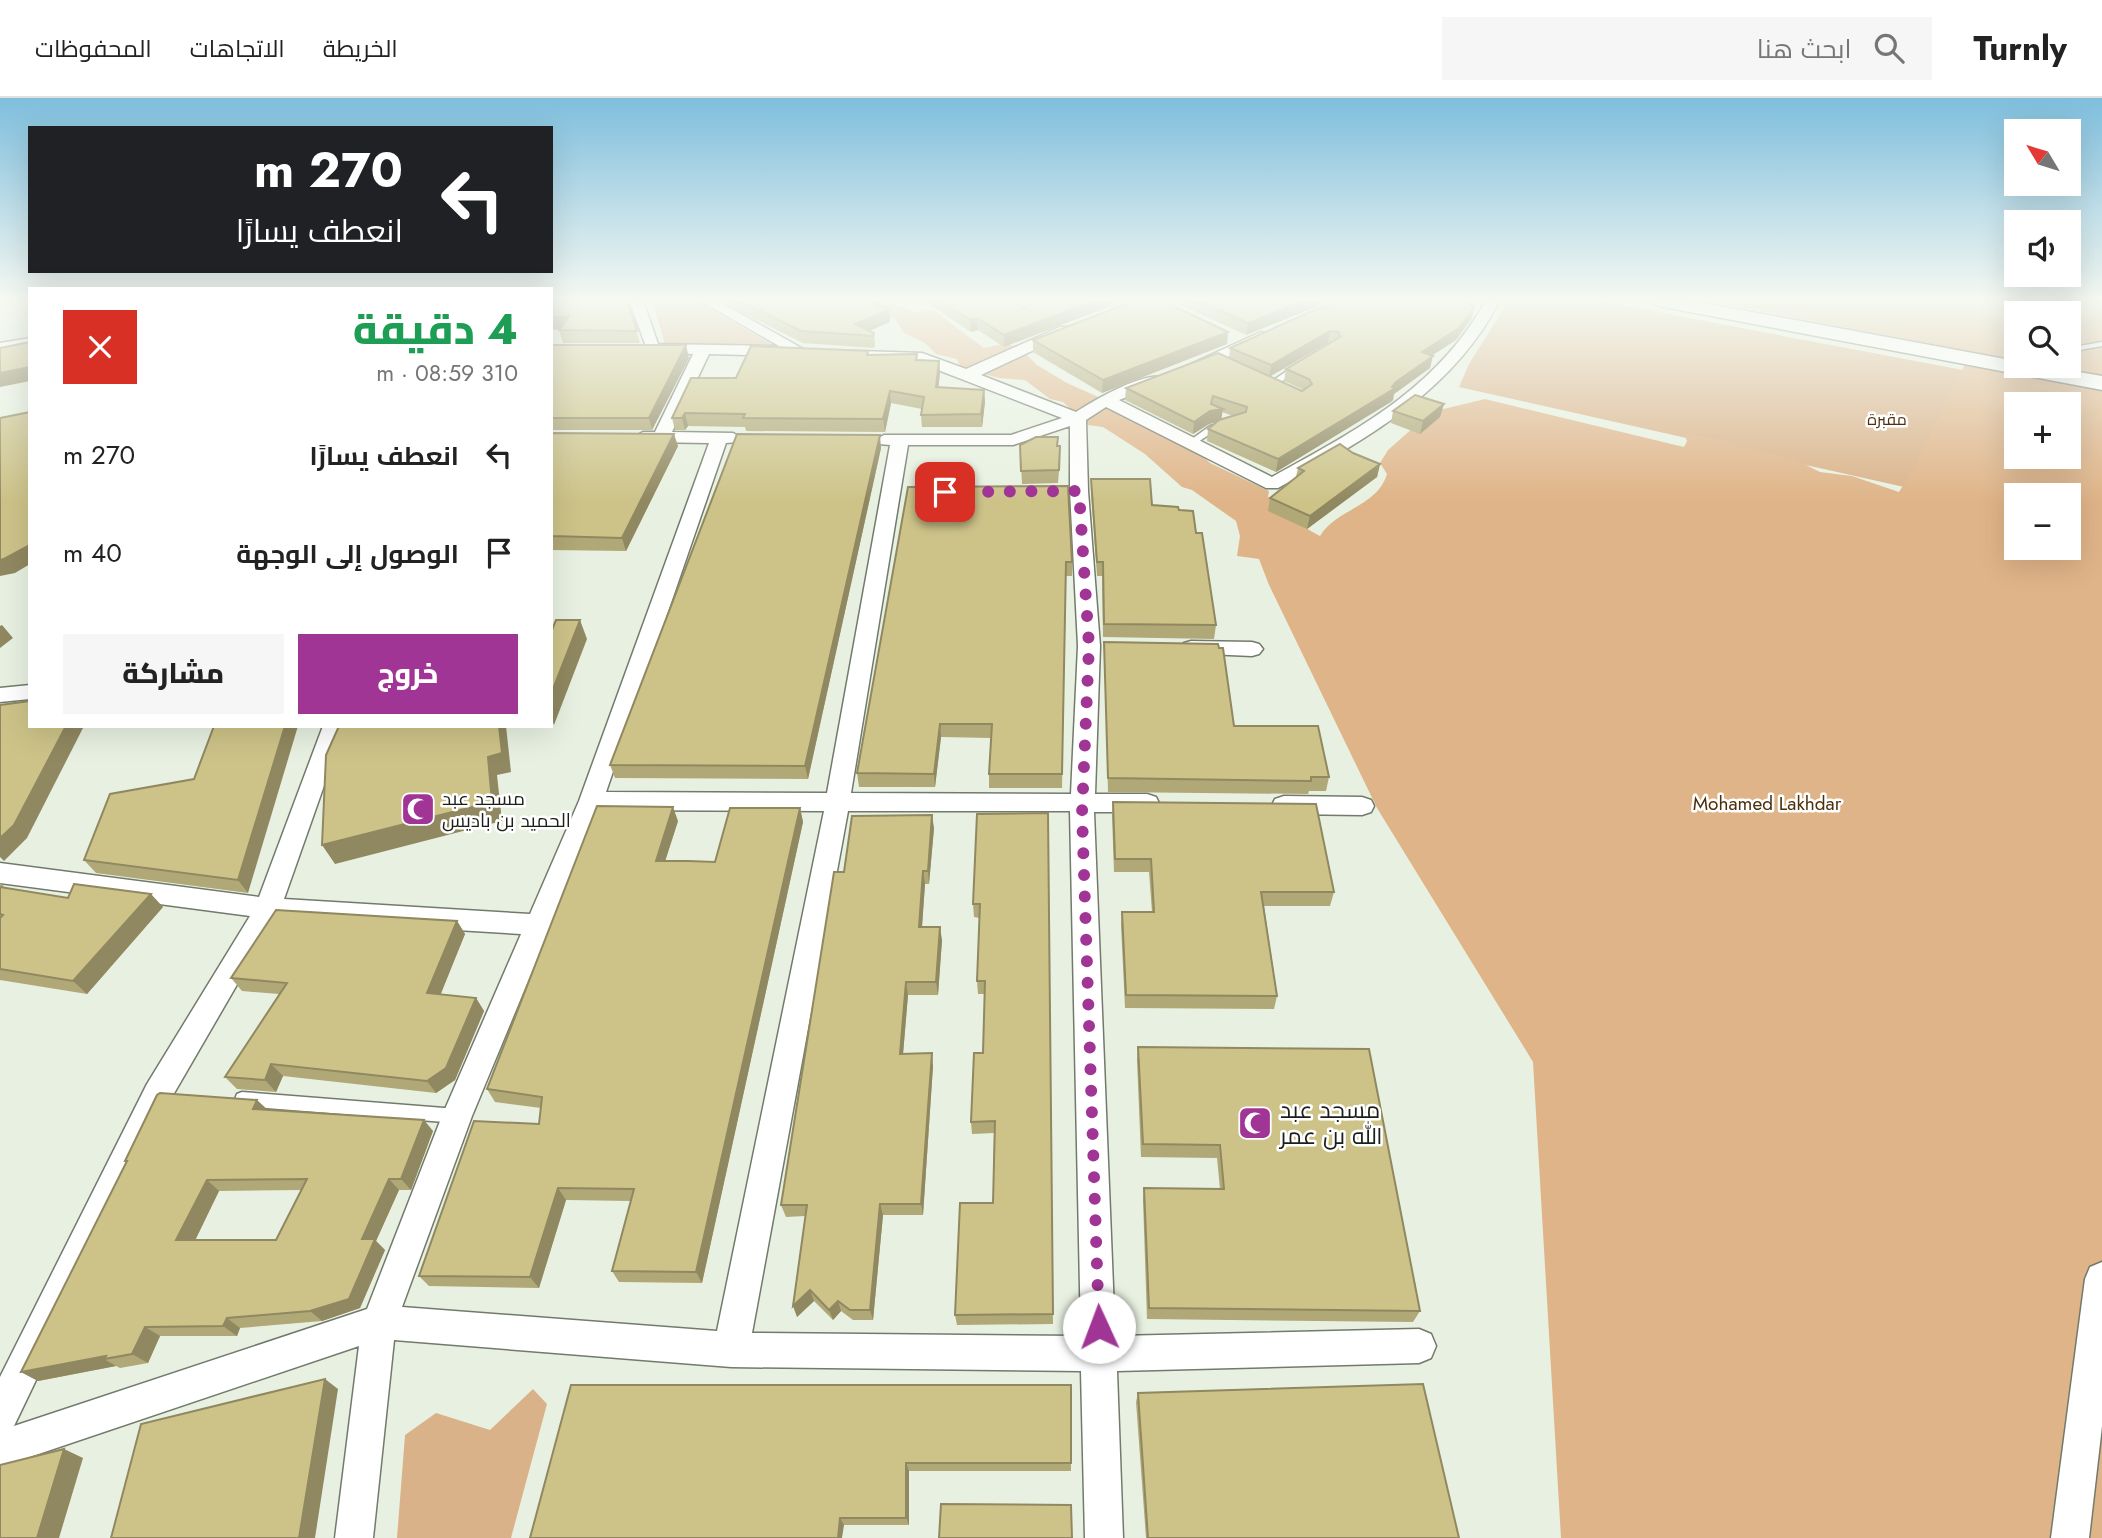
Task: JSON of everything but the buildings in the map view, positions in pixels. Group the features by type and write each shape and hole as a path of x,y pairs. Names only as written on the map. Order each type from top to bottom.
{"main road":[{"path":"2017,367 2102,383"}],"street":[{"path":"661,437 694,367"},
{"path":"946,367 1078,418"},
{"path":"967,375 983,367"},
{"path":"872,440 1013,440 1078,418 1105,400 1203,367"},
{"path":"1105,400 1272,484 1333,451 1378,421 1444,367"},
{"path":"1272,384 1295,394"},
{"path":"1078,418 1072,491 1102,647 1083,803 1104,1538"},
{"path":"620,438 747,439"},
{"path":"355,1538 379,1322 457,1116 591,801 719,438"},
{"path":"731,1350 897,492 900,440"},
{"path":"1170,648 1252,649"},
{"path":"0,695 28,692"},
{"path":"0,1415 164,1093 268,908 333,728"},
{"path":"591,801 1167,804"},
{"path":"1264,805 1362,806"},
{"path":"0,873 268,908 538,925"},
{"path":"2070,1538 2102,1279"},
{"path":"0,1449 379,1322 731,1350 1100,1354 1419,1346"}],"lane":[{"path":"1248,374 1272,384 1299,367"},
{"path":"1189,444 1213,428 1227,425"},
{"path":"226,1098 457,1116"}],"green space":[{"name":"Mohamed Lakhdar","path":"961,367 1041,367 1067,383 1105,400 1149,429 1204,457 1210,463 1269,491 1268,497 1299,523 1320,536 1336,520 1375,494 1387,474 1380,463 1388,450 1431,412 1485,399 1684,447 1687,441 1684,434 1713,438 1794,459 1820,472 1852,476 1899,492 1963,367 2004,371 2004,378 2039,378 2102,390 2102,1538 1561,1538 1533,1062 1377,808 1259,559 1237,556 1240,536 1236,521 1192,490 1182,487 1145,454 1103,427 1088,425 1063,402 1050,399 1025,380 999,378"},
{"name":"مقبرة","path":"1468,367 1948,367 1984,374 1922,491 1459,387"},
{"path":"2081,367 2102,367 2102,376 2081,372"},
{"path":"533,1389 547,1404 511,1538 397,1538 405,1435 436,1413 490,1430"}],"place":[{"name":"مسجد عبد الحميد بن باديس","path":"418,809"},
{"name":"مسجد عبد الله بن عمر","path":"1255,1123"}],"route":[{"path":"945,492 1079,491 1089,646 1082,813 1099,1327"}]}
